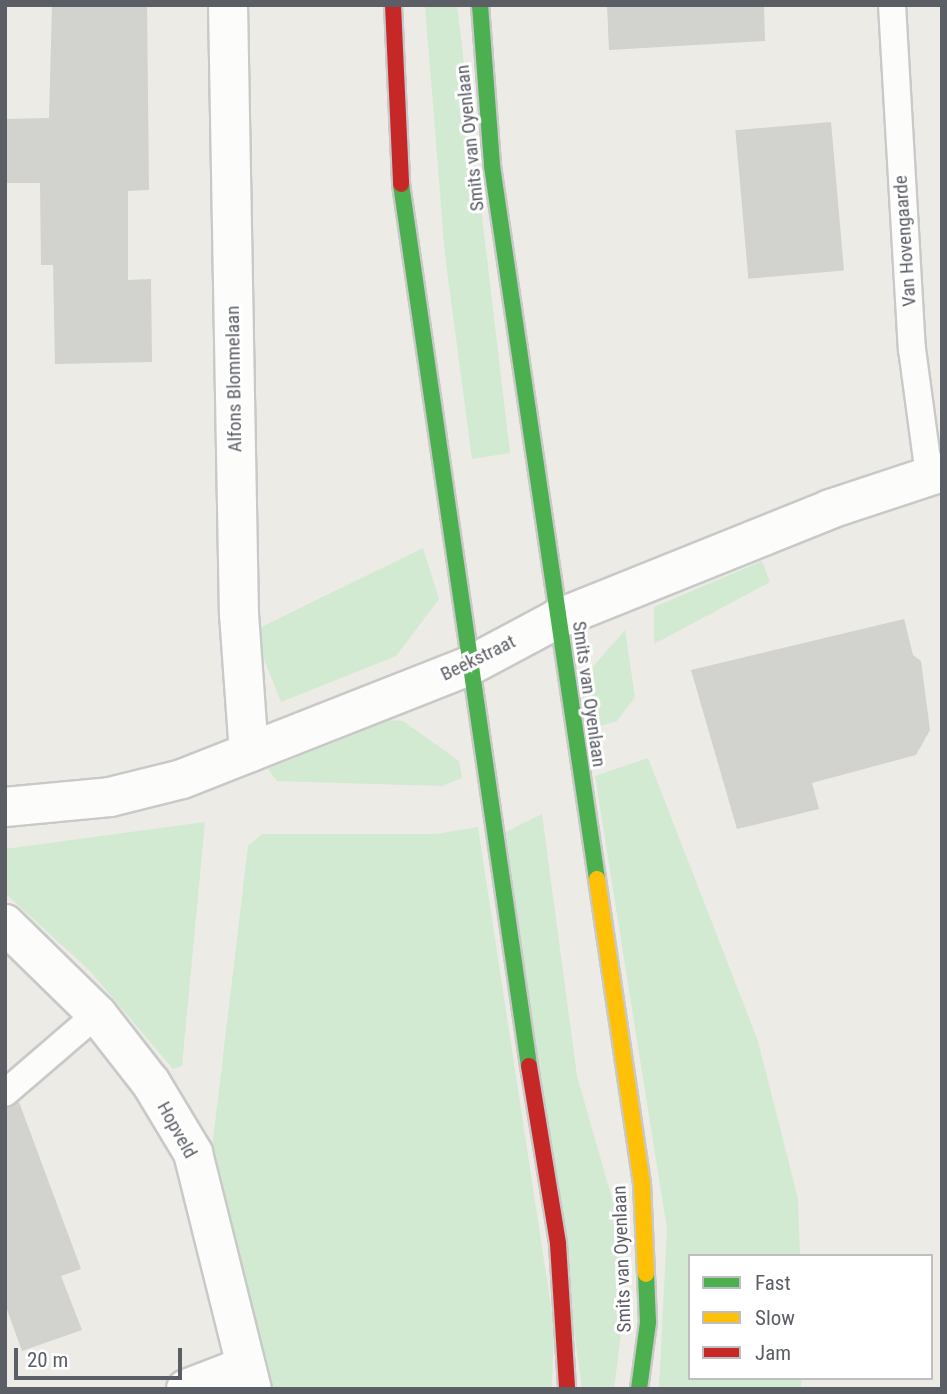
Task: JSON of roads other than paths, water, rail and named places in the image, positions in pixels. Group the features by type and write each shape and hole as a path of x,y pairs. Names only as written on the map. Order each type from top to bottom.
{"main road":[{"path":"393,5 400,177 469,666 558,1244 567,1389"},
{"name":"Smits van Oyenlaan","path":"480,5 492,166 642,1183 648,1322 639,1389"}],"street":[{"name":"Alfons Blommelaan","path":"228,5 239,614 249,752"},
{"name":"Beekstraat","path":"5,807 110,797 182,779 469,666 557,619 936,474"},
{"name":"Hopveld","path":"5,924 97,1014 151,1083 193,1153 249,1378"},
{"path":"186,1389 249,1378"}],"lane":[{"name":"Van Hovengaarde","path":"892,5 912,349 936,474"},
{"path":"5,1093 97,1014"}]}
